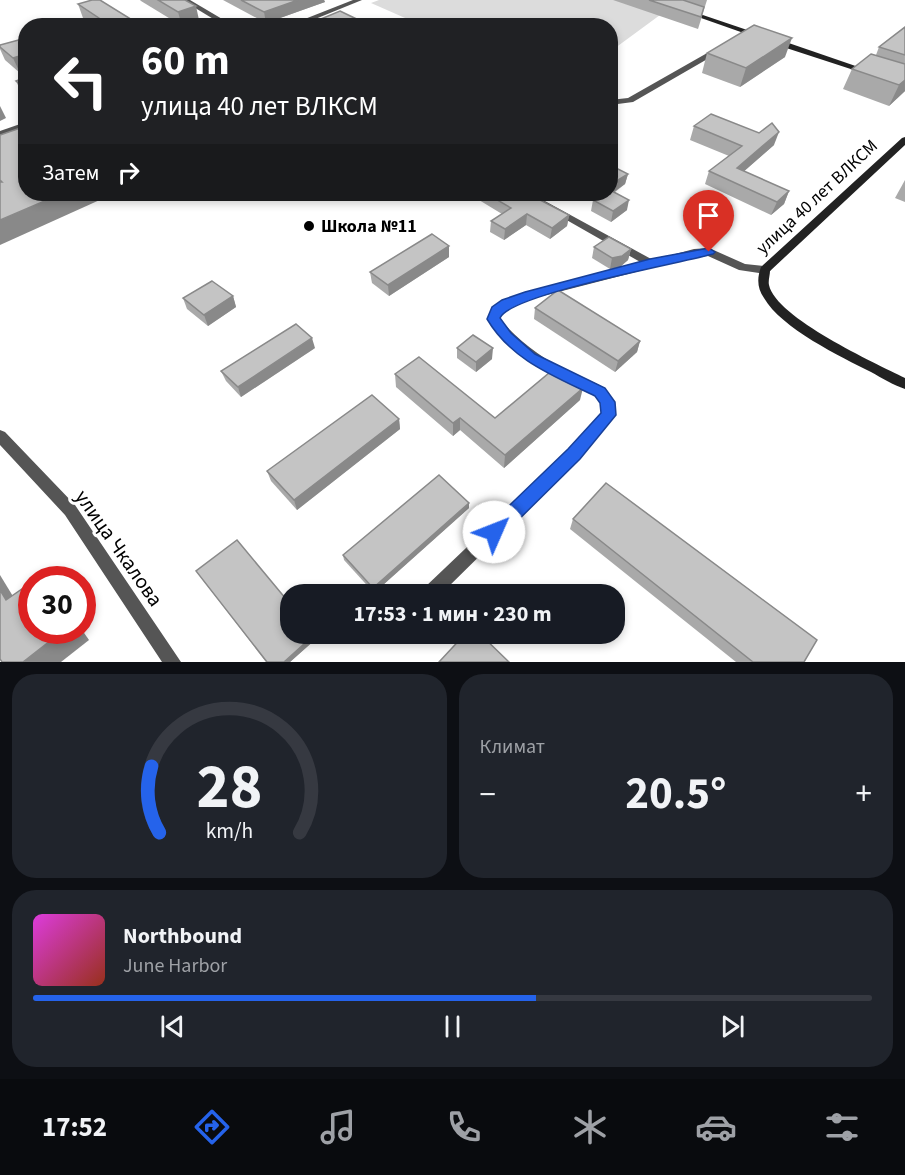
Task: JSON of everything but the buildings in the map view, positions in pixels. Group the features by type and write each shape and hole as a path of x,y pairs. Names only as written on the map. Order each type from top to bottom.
{"main road":[{"path":"680,9 876,74"},
{"name":"улица 40 лет ВЛКСМ","path":"765,270 905,141"},
{"path":"765,270 763,285 773,303 792,322 905,384"}],"street":[{"path":"185,0 217,18"},
{"path":"312,18 359,0"},
{"path":"738,38 748,32"},
{"path":"618,102 630,100 729,44"},
{"path":"0,134 18,127"},
{"path":"539,201 650,263"},
{"name":"улица 40 лет ВЛКСМ","path":"440,584 574,454 608,415 607,402 600,392 530,358 506,336 493,319 497,310 507,303 529,296 650,263 709,252 743,267 765,270"},
{"name":"улица Чкалова","path":"0,436 70,510 172,662"}],"shaded area":[{"path":"379,0 616,0 660,15 618,46 618,18 405,18 371,3"}],"place":[{"name":"Школа №11","path":"309,226"}],"route":[{"path":"494,532 574,454 608,415 607,402 600,392 530,358 506,336 493,319 497,310 507,303 529,296 650,263 709,252"}]}
